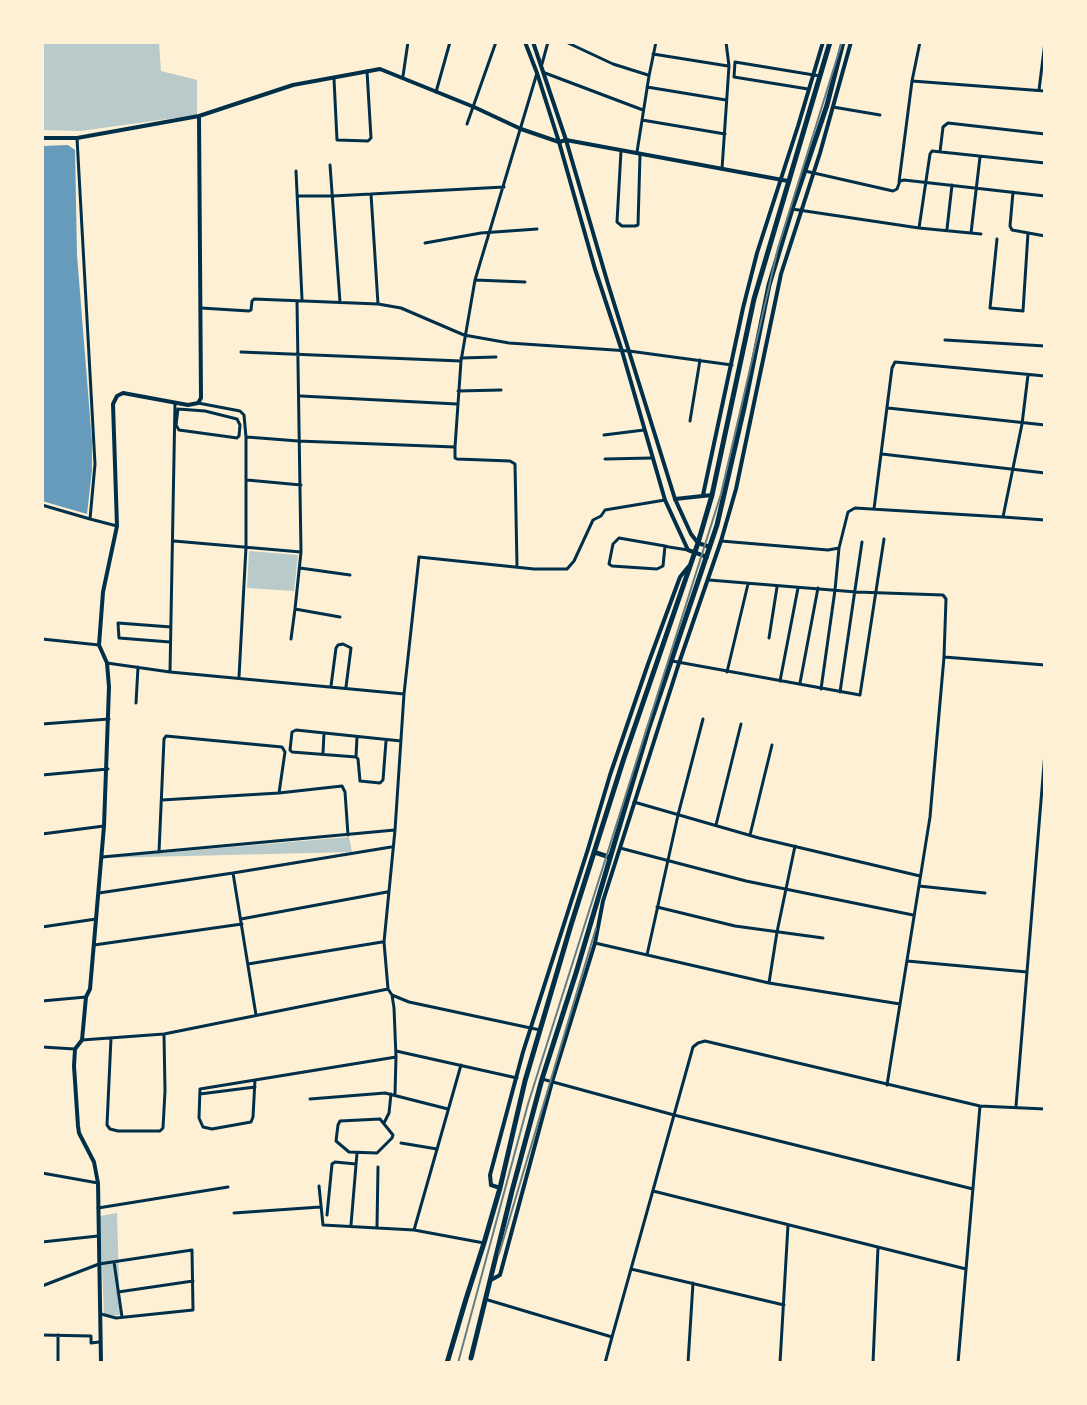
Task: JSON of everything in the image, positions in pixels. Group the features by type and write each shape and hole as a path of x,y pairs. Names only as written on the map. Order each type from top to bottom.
{"main road":[{"path":"447,1363 500,1188 525,1081 594,852 712,495 754,299 830,42"},
{"path":"471,1358 542,1079 601,896 609,857 648,730 717,525 769,285 827,105 843,42"},
{"path":"594,852 609,857"}],"street":[{"path":"403,76 408,42"},
{"path":"436,92 450,42"},
{"path":"467,124 496,42"},
{"path":"525,42 559,142 665,500 688,550"},
{"path":"533,42 566,140 675,499 691,534 698,543 710,547"},
{"path":"542,64 548,42"},
{"path":"566,42 613,64 649,76"},
{"path":"621,151 617,222 622,226 638,225 638,154 656,42"},
{"path":"722,169 728,101 726,42"},
{"path":"703,495 753,267 823,42"},
{"path":"490,1281 500,1275 552,1082 595,943 601,896 620,848 721,541 739,473 781,274 851,42"},
{"path":"805,171 893,191 897,189 920,42"},
{"path":"1039,90 1045,42"},
{"path":"653,54 729,66"},
{"path":"808,89 734,77 735,62 821,77"},
{"path":"42,138 77,138 199,116 293,85 385,69 521,129 559,142 566,140 789,181"},
{"path":"334,77 337,140 368,141 371,138 367,71"},
{"path":"517,567 515,464 510,461 457,459 454,454 464,335 475,280 537,73"},
{"path":"545,73 643,110"},
{"path":"912,81 1045,91"},
{"path":"647,87 728,101"},
{"path":"833,107 880,115"},
{"path":"199,116 202,411"},
{"path":"642,120 725,134"},
{"path":"940,152 943,127 948,123 1045,134"},
{"path":"77,138 95,464 90,519"},
{"path":"919,228 932,151 1045,163"},
{"path":"971,233 980,156"},
{"path":"330,165 340,302"},
{"path":"291,639 301,552 296,171"},
{"path":"899,182 904,180 1045,196"},
{"path":"947,231 952,185"},
{"path":"298,196 504,187"},
{"path":"1013,192 1010,226 1014,231 1045,236"},
{"path":"371,194 378,304"},
{"path":"792,209 981,234"},
{"path":"425,243 537,229"},
{"path":"997,239 990,308 1023,311 1028,233"},
{"path":"475,280 525,282"},
{"path":"200,308 249,311 254,299 378,304 401,308 464,335 509,343 629,351 732,365"},
{"path":"945,340 1045,346"},
{"path":"241,352 461,360 496,357"},
{"path":"690,421 700,360"},
{"path":"874,510 892,368 898,361 1045,376"},
{"path":"1003,517 1022,424 1028,375"},
{"path":"458,391 501,390"},
{"path":"101,1363 98,1183 94,1162 79,1133 74,1066 75,1049 82,1040 86,997 90,989 102,857 109,719 107,663 99,645 103,592 117,526 113,404 117,396 123,393 243,412 247,480 246,547 239,677"},
{"path":"299,396 457,404"},
{"path":"170,672 175,403"},
{"path":"888,408 1045,425"},
{"path":"178,409 202,411 237,419 239,436 176,428 178,409"},
{"path":"604,435 644,430"},
{"path":"246,437 455,447"},
{"path":"882,454 1045,473"},
{"path":"605,459 652,458"},
{"path":"247,480 301,485"},
{"path":"675,499 712,495"},
{"path":"384,1123 393,1094 396,1054 384,942 404,694 419,557 567,569 574,561 593,520 605,510 665,500"},
{"path":"42,505 117,526"},
{"path":"821,689 839,548 848,512 855,508 1045,520"},
{"path":"665,546 663,566 657,569 609,564 613,544 619,538 665,546 688,550 707,557"},
{"path":"672,661 860,695 884,539"},
{"path":"172,541 301,552"},
{"path":"721,541 828,550 839,548"},
{"path":"840,692 862,542"},
{"path":"500,1188 491,1185 490,1175 530,1028 644,675 680,577 691,564"},
{"path":"300,568 350,575"},
{"path":"709,580 945,596 944,657 931,806 887,1085"},
{"path":"727,672 748,584"},
{"path":"769,638 777,587"},
{"path":"780,681 798,588"},
{"path":"800,684 818,588"},
{"path":"295,609 340,617"},
{"path":"170,642 119,638 118,623 171,627"},
{"path":"42,639 99,645"},
{"path":"331,686 336,648 343,644 351,648 346,688"},
{"path":"944,657 1045,665"},
{"path":"107,663 170,672 404,694"},
{"path":"136,703 138,667"},
{"path":"644,675 652,678"},
{"path":"42,724 109,719"},
{"path":"647,955 703,719"},
{"path":"716,825 741,724"},
{"path":"356,757 292,752 294,730 401,741"},
{"path":"323,755 324,733"},
{"path":"159,852 164,738 168,735 282,747 285,752 279,793"},
{"path":"357,737 360,781 380,783 383,780 386,739"},
{"path":"750,835 772,745"},
{"path":"1016,1106 1045,752"},
{"path":"42,775 108,769"},
{"path":"162,800 342,786 348,835"},
{"path":"634,802 750,835 920,876"},
{"path":"42,834 104,826"},
{"path":"102,857 395,830"},
{"path":"769,983 795,846"},
{"path":"99,893 393,847"},
{"path":"620,848 746,881 914,915"},
{"path":"233,873 256,1015"},
{"path":"919,886 985,893"},
{"path":"94,945 241,921 388,892"},
{"path":"657,907 735,926 823,938"},
{"path":"42,927 96,919"},
{"path":"248,964 384,942"},
{"path":"595,943 769,983 900,1004"},
{"path":"907,961 1027,972"},
{"path":"82,1040 164,1034 388,989"},
{"path":"392,995 409,1002 540,1030"},
{"path":"42,1001 86,997"},
{"path":"111,1038 107,1125 118,1131 160,1131 163,1128 165,1091 164,1034"},
{"path":"605,1363 693,1047 705,1041 980,1106 1045,1109"},
{"path":"42,1047 75,1049"},
{"path":"200,1092 396,1054 517,1078"},
{"path":"414,1230 461,1065"},
{"path":"542,1079 973,1189"},
{"path":"200,1092 199,1118 203,1127 212,1129 251,1122 255,1080"},
{"path":"200,1092 255,1087"},
{"path":"310,1099 393,1094 448,1109"},
{"path":"958,1363 980,1106"},
{"path":"380,1119 392,1138 377,1153 357,1153 347,1151 336,1141 338,1123 342,1120 380,1119"},
{"path":"401,1143 437,1149"},
{"path":"351,1226 357,1153"},
{"path":"327,1215 333,1162 356,1164"},
{"path":"377,1227 378,1167"},
{"path":"42,1173 98,1183"},
{"path":"319,1186 323,1225 414,1230 484,1243"},
{"path":"98,1208 228,1187"},
{"path":"653,1191 966,1269"},
{"path":"234,1213 320,1207"},
{"path":"780,1363 788,1225"},
{"path":"42,1242 98,1236"},
{"path":"873,1363 878,1247"},
{"path":"42,1286 99,1264 192,1250 193,1310 122,1317 100,1314"},
{"path":"114,1262 122,1317"},
{"path":"631,1269 784,1305"},
{"path":"118,1292 193,1281"},
{"path":"688,1363 693,1282"},
{"path":"485,1299 612,1337"},
{"path":"42,1335 91,1336 91,1343 101,1342"},
{"path":"58,1335 58,1363"}],"shaded area":[{"path":"42,42 159,42 161,71 197,80 197,115 80,131 42,130"},
{"path":"249,551 298,555 294,591 247,588"},
{"path":"349,837 352,852 103,858"},
{"path":"117,1213 120,1315 104,1316 100,1216"}],"water":[{"path":"68,145 75,150 77,255 92,442 87,514 42,501 42,146"}],"railway":[{"path":"458,1363 528,1104 721,494 778,248 842,42"},
{"path":"499,1254 596,928"}]}
